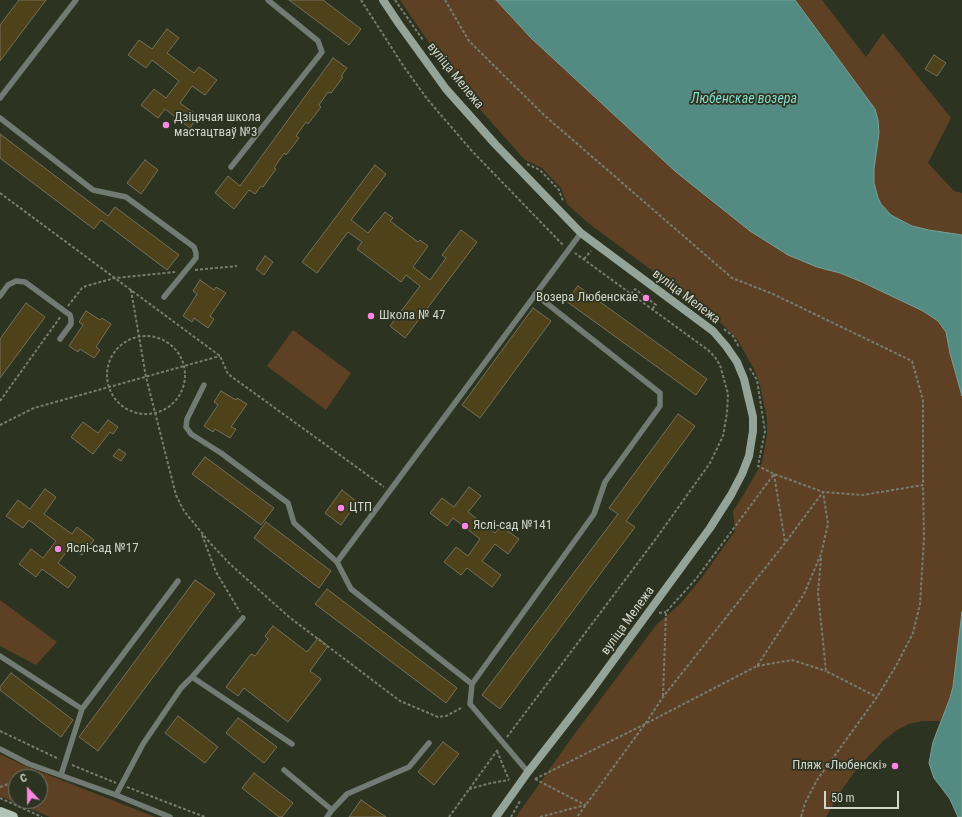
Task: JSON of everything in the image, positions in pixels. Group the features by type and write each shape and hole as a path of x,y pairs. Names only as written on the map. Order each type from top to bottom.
{"main road":[{"name":"вуліца Мележа","path":"383,0 446,89 496,145 581,233 713,331 737,362 744,379 753,417 753,431 749,456 731,495 710,528 591,691 528,772 496,817"},
{"path":"0,812 13,817"}],"lane":[{"path":"0,98 76,0"},
{"path":"231,167 322,52 318,41 268,0"},
{"path":"0,118 93,190 126,197 194,247 196,258 164,297"},
{"path":"337,562 581,233"},
{"path":"0,296 8,285 16,281 25,282 70,316 71,324 60,339"},
{"path":"528,772 470,704 472,684 594,514 606,482 660,406 660,393 536,294"},
{"path":"204,385 187,419 186,427 191,434 221,453 288,503 294,523 337,562 351,590 472,684"},
{"path":"61,775 82,709 178,581"},
{"path":"116,796 143,744 181,688 243,618"},
{"path":"0,656 82,709"},
{"path":"192,677 292,744"},
{"path":"327,817 347,794 409,767 429,743"},
{"path":"0,749 29,764 170,817"},
{"path":"284,770 332,810"}],"path":[{"path":"361,0 404,67 428,100 472,151 564,246 708,350 720,365 728,394 727,413 722,436 710,463 655,540 449,817"},
{"path":"395,0 426,44"},
{"path":"445,0 469,41 544,115 732,278 773,294 912,360 922,400 922,485 924,538 920,604 913,633 896,666 877,697 817,780 805,803 801,817"},
{"path":"524,162 540,170 559,190 565,205"},
{"path":"0,194 220,356 228,374 390,491"},
{"path":"584,259 591,250"},
{"path":"0,401 82,288 115,278 237,266"},
{"path":"131,290 146,377 154,413 179,502 201,532 230,564 289,617 400,701 438,717 446,716 470,704"},
{"path":"631,294 635,290 656,305 652,310"},
{"path":"678,293 697,307"},
{"path":"721,326 733,336 740,349"},
{"path":"139,336 151,336 162,339 173,346 180,355 185,366 185,382 179,396 168,407 154,413 140,414 127,409 116,400 109,388 107,374 110,361 116,350 126,341 139,336"},
{"path":"0,425 34,408 220,356"},
{"path":"746,361 757,380 765,431 758,466 774,474 823,492 863,495 922,485"},
{"path":"774,474 785,543"},
{"path":"663,697 666,612 696,579 774,474"},
{"path":"577,817 663,697 785,543 823,492"},
{"path":"823,492 828,524 821,554 818,593 826,671"},
{"path":"201,532 216,572 243,618"},
{"path":"757,666 804,594 821,554"},
{"path":"658,613 666,612"},
{"path":"534,779 757,666 792,660 826,671 877,697"},
{"path":"0,731 66,762 205,817"},
{"path":"469,789 491,783 511,781 497,751"},
{"path":"534,779 539,773"},
{"path":"534,779 585,805"},
{"path":"0,798 42,817"},
{"path":"540,817 585,805"}],"shaded area":[{"path":"400,0 496,0 531,38 676,172 750,231 788,255 817,267 840,273 862,282 923,311 938,321 946,332 950,353 962,396 962,612 953,687 940,721 922,721 909,724 897,730 883,741 853,774 826,817 516,817 573,736 657,624 680,604 700,580 735,531 733,511 762,463 767,435 767,419 760,385 754,369 737,339 709,313 587,222 567,204 561,188 542,168 525,160 469,97 434,50"},
{"path":"795,0 822,0 866,57 883,33 951,118 928,163 954,191 962,193 962,235 912,226 891,215 881,204 874,183 874,169 878,141 878,120 875,109"},
{"path":"293,330 351,373 326,410 267,366"},
{"path":"0,600 57,642 36,665 0,646"},
{"path":"0,754 33,769 8,769 8,799 0,796"},
{"path":"48,775 155,817 50,817 31,809 48,809"}],"water":[{"name":"Любенскае возера","path":"496,0 795,0 875,109 879,133 874,169 874,183 881,204 891,215 912,226 962,235 962,396 950,353 946,332 938,321 923,311 862,282 840,273 817,267 788,255 750,231 676,172 531,38"},
{"path":"962,612 962,817 958,817 950,799 934,778 929,763 933,742 953,687"}],"building":[{"path":"19,0 46,0 0,61 0,25"},
{"path":"289,0 323,0 361,29 349,45"},
{"path":"167,29 179,38 167,53 194,73 199,67 217,80 205,95 192,86 180,103 198,116 190,128 165,109 158,118 141,105 154,89 166,98 179,81 152,60 146,68 128,55 139,40 152,49"},
{"path":"934,55 946,63 937,76 925,69"},
{"path":"333,58 347,68 341,76 343,77 331,93 328,92 319,105 321,107 308,124 306,122 296,136 299,138 286,155 284,153 274,168 276,169 263,187 261,186 255,194 249,190 234,209 215,193 228,176 240,186"},
{"path":"0,134 108,216 115,207 179,255 167,270 101,220 94,229 0,158"},
{"path":"145,160 158,170 141,194 127,183"},
{"path":"375,165 386,174 351,220 368,233 385,212 393,218 390,221 418,242 420,240 428,246 413,267 430,280 446,258 442,255 461,230 477,242 405,338 390,326 420,286 406,275 401,282 357,249 362,242 348,232 317,273 302,262"},
{"path":"265,256 273,262 264,275 256,269"},
{"path":"200,280 214,290 216,287 226,293 210,316 214,319 208,328 194,318 192,322 183,316 197,294 193,291"},
{"path":"578,286 707,379 696,395 566,301"},
{"path":"26,303 45,317 0,378 0,339"},
{"path":"533,308 551,321 480,418 462,405"},
{"path":"86,311 100,320 102,318 111,324 96,347 100,350 94,358 80,349 78,352 69,346 83,325 79,322"},
{"path":"221,391 236,400 237,398 247,404 231,427 236,429 230,438 215,429 213,432 204,426 218,405 214,402"},
{"path":"678,414 695,426 626,521 635,527 500,709 482,695 618,514 609,508"},
{"path":"108,420 118,427 113,434 110,432 93,454 71,437 83,422 98,433"},
{"path":"119,449 126,454 121,461 113,456"},
{"path":"205,457 274,508 261,525 192,474"},
{"path":"469,487 481,496 468,512 495,533 501,526 519,539 508,554 495,544 482,561 501,575 492,587 467,568 461,575 444,562 456,547 468,556 480,539 453,518 447,526 430,513 442,498 454,507"},
{"path":"45,489 56,497 44,514 72,534 77,527 94,540 82,555 70,547 58,563 76,577 68,588 42,569 36,577 19,564 31,549 43,558 56,541 29,520 23,528 6,516 18,500 30,509"},
{"name":"ЦТП","path":"342,490 357,502 341,525 325,513"},
{"path":"266,522 331,571 319,588 254,538"},
{"path":"195,580 215,594 98,751 79,737"},
{"path":"327,589 457,688 446,703 315,604"},
{"path":"273,626 307,652 318,638 328,646 310,671 321,679 288,722 244,688 238,696 226,687 251,654 255,656 268,639 265,636"},
{"path":"11,673 73,720 61,737 0,690 0,687"},
{"path":"178,716 218,747 205,763 165,733"},
{"path":"238,718 277,747 264,763 226,733"},
{"path":"443,742 459,754 434,785 418,772"},
{"path":"254,773 293,803 282,817 279,817 242,788"},
{"path":"361,800 386,817 349,817"}],"place":[{"name":"Дзіцячая школа мастацтваў №3","path":"166,125"},
{"name":"Возера Любенскае","path":"646,298"},
{"name":"Школа № 47","path":"371,316"},
{"name":"ЦТП","path":"341,508"},
{"name":"Яслі-сад №141","path":"465,526"},
{"name":"Яслі-сад №17","path":"58,549"},
{"name":"Пляж «Любенскі»","path":"895,766"}]}
